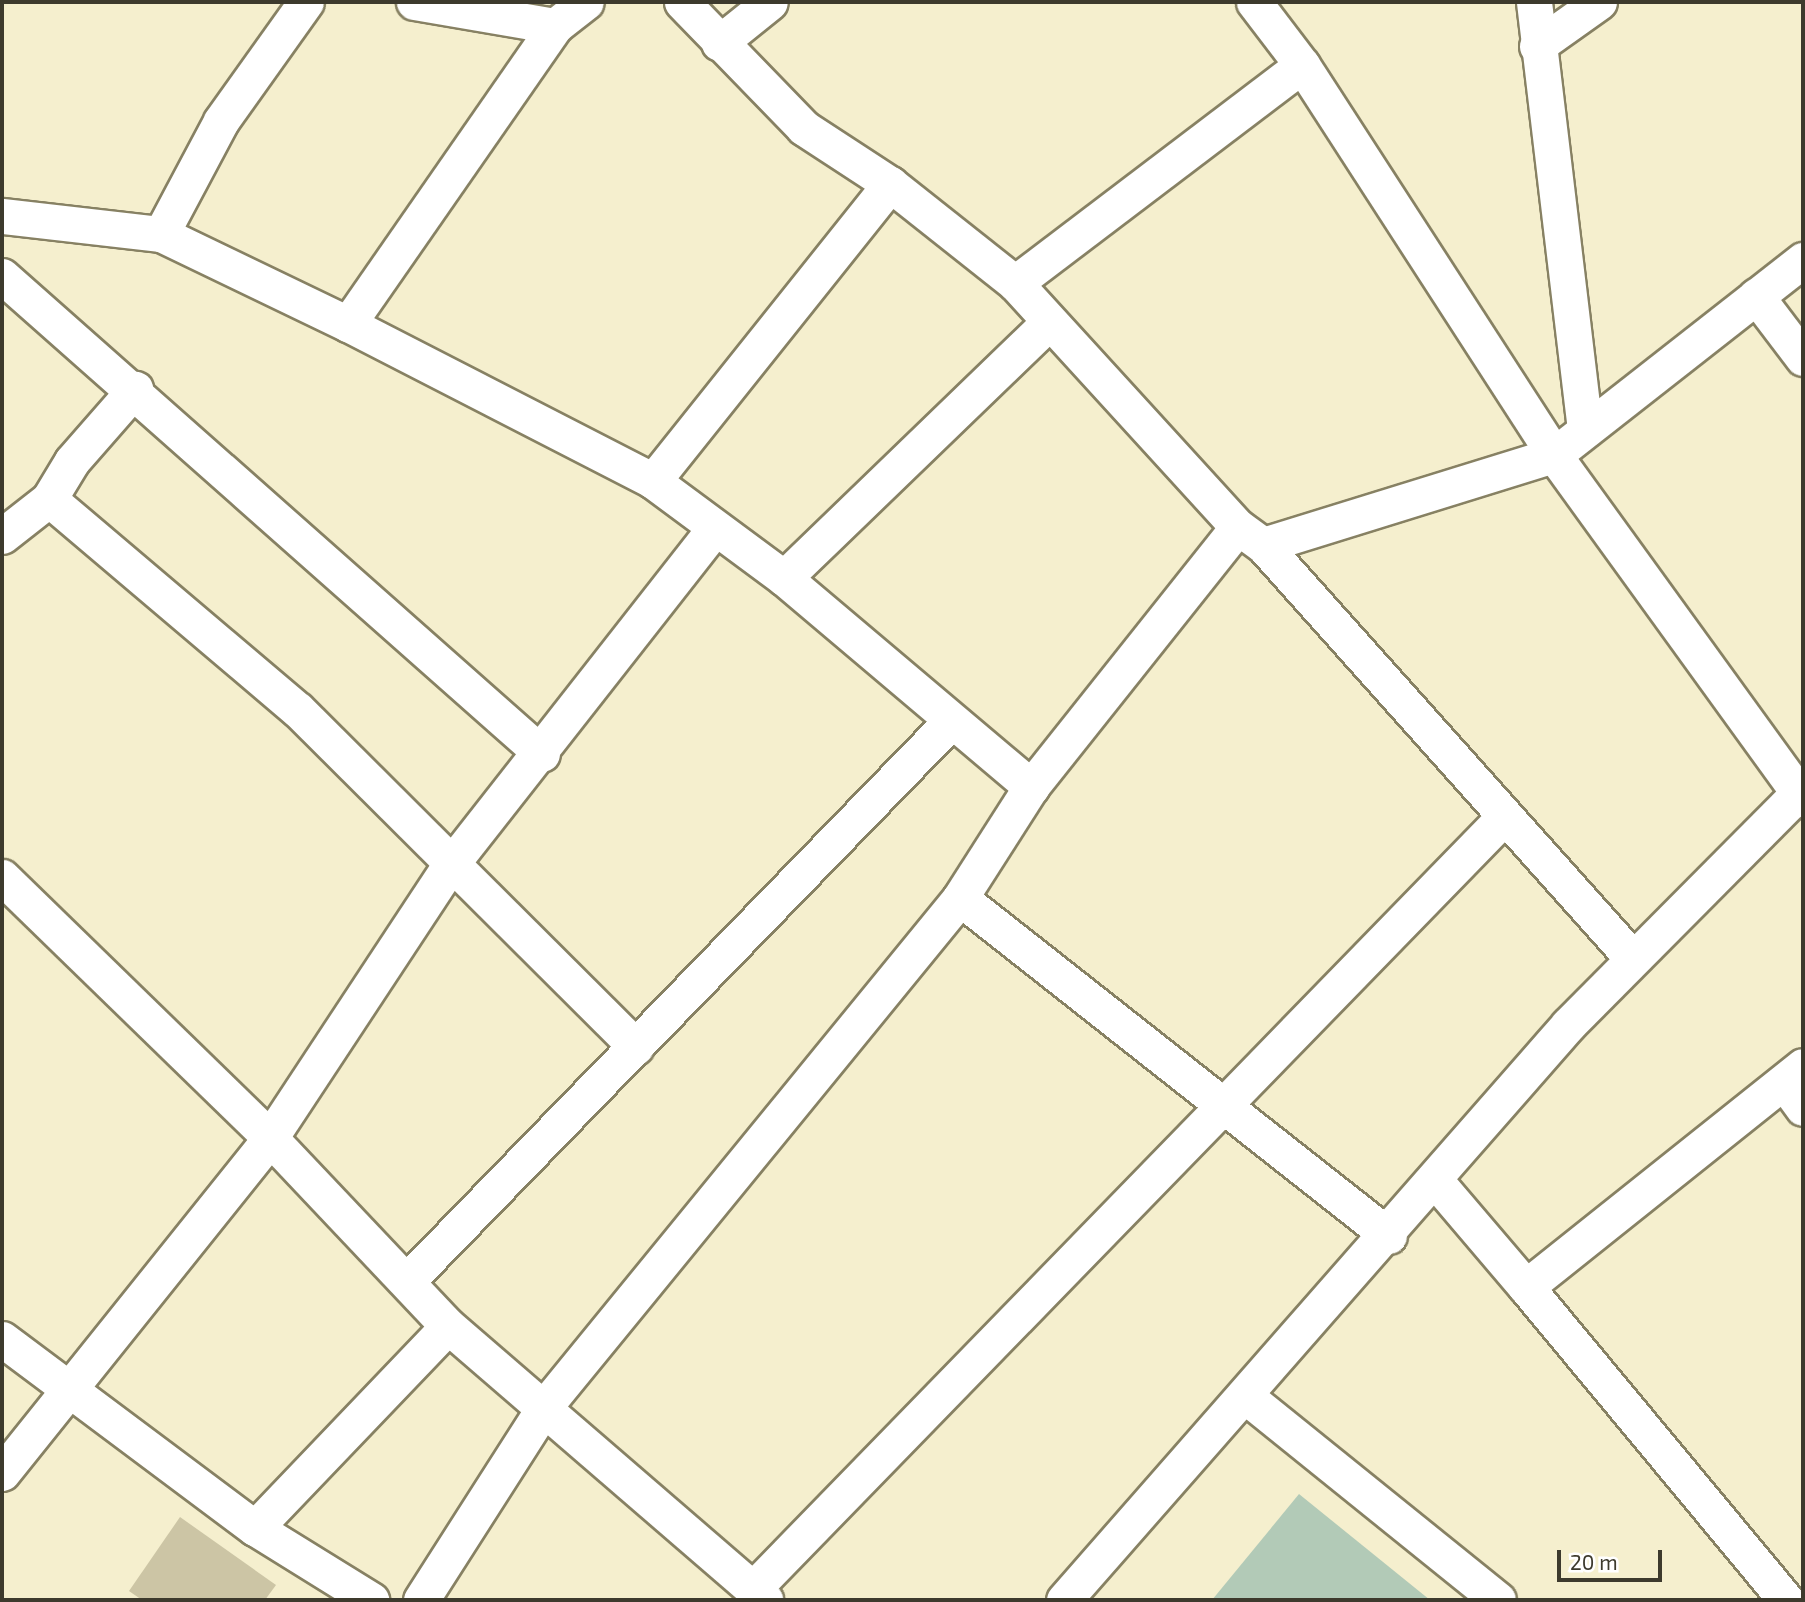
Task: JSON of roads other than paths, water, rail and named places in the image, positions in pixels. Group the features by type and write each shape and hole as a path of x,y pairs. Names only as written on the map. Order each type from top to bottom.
{"street":[{"path":"161,234 221,121 306,2"},
{"path":"414,2 555,26"},
{"path":"348,324 555,26 586,2"},
{"path":"682,2 804,128 890,184 1015,283 1048,323 1250,536 1633,960"},
{"path":"719,43 770,2"},
{"path":"1064,1600 1248,1398 1389,1236 1434,1179 1633,960 1801,793 1554,455 1302,65 1254,2"},
{"path":"1534,2 1537,46 1585,430"},
{"path":"1537,46 1599,2"},
{"path":"1015,283 1302,65"},
{"path":"653,481 890,184"},
{"path":"2,216 161,234 348,324 653,481 714,529 784,578 950,722 1031,787"},
{"path":"421,1600 545,1406 960,898 1031,787 1250,536 1554,455 1803,260"},
{"path":"2,276 135,389 542,754"},
{"path":"1756,296 1803,358"},
{"path":"784,578 1048,323"},
{"path":"2,536 49,499 72,461 135,389"},
{"path":"49,499 298,710 449,867 636,1047"},
{"path":"2,1473 270,1138 449,867 542,754 714,529"},
{"path":"409,1279 950,722"},
{"path":"2,877 270,1138 409,1279 448,1326 545,1406 759,1595 1220,1109 1503,818"},
{"path":"960,898 1220,1109 1389,1236"},
{"path":"1526,1287 1797,1085"},
{"path":"1434,1179 1786,1600"},
{"path":"255,1528 448,1326"},
{"path":"2,1339 70,1387 255,1528 370,1600"},
{"path":"1248,1398 1498,1600"}]}
